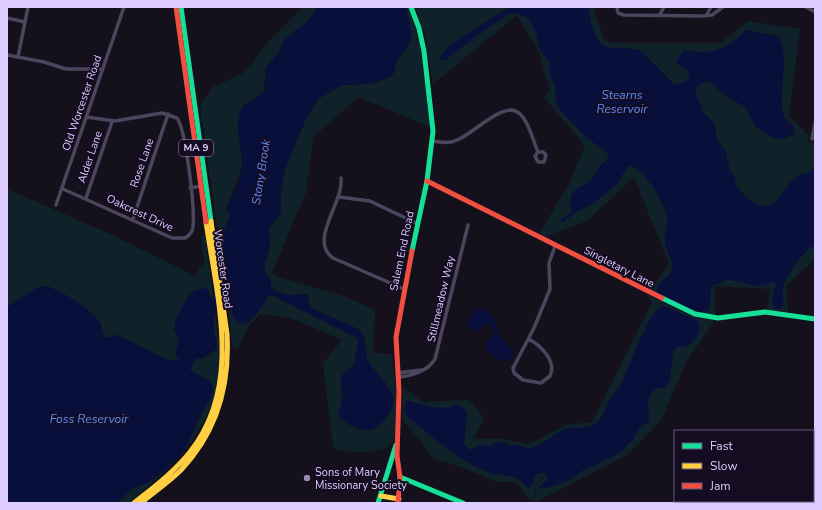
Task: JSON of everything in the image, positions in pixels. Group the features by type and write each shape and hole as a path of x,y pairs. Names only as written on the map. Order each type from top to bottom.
{"main road":[{"name":"Worcester Road","path":"134,503 183,462 200,438 211,417 219,395 223,372 223,348 219,312 176,7"},
{"name":"Worcester Road","path":"141,503 190,461 207,437 224,393 228,370 228,346 223,305 181,7"},
{"name":"Salem End Road","path":"398,501 400,477 396,337 404,289 427,181 433,141 432,112 424,51 419,28 411,7"},
{"name":"Singletary Lane","path":"427,181 555,246 695,314 718,318 765,312 815,319"},
{"path":"378,503 398,436"},
{"path":"387,477 392,468 399,466"},
{"path":"400,477 412,480 463,503"},
{"path":"381,496 398,501"}],"street":[{"path":"18,57 28,7"},
{"name":"Old Worcester Road","path":"56,205 124,7"},
{"path":"617,7 618,13 622,15 659,16 706,16 715,13 723,7"},
{"path":"659,16 664,7"},
{"path":"706,16 711,7"},
{"path":"806,7 815,12"},
{"path":"7,18 25,22"},
{"path":"7,54 66,69 102,69"},
{"path":"433,141 457,141 501,112 510,109 518,112 524,119 538,152"},
{"path":"86,117 112,122 158,113 168,114"},
{"name":"Oakcrest Drive","path":"63,188 172,238 185,238 190,234 193,226 190,188 180,123 177,118 168,114"},
{"name":"Rose Lane","path":"132,219 168,114"},
{"name":"Alder Lane","path":"86,198 112,122"},
{"path":"812,139 815,123"},
{"path":"341,178 341,186 338,197 324,234 324,244 327,252 333,258 404,289"},
{"path":"190,188 202,186"},
{"path":"338,197 370,201 418,224"},
{"name":"Stillmeadow Way","path":"398,375 412,375 422,370 431,365 436,356 468,225"},
{"path":"529,339 543,350 552,365 550,376 541,383 523,380 516,376 513,371 514,365 529,339 550,289 549,263 555,246"}],"shaded area":[{"path":"303,7 318,7 307,22 284,39 275,59 267,66 264,86 266,89 262,96 252,99 238,123 242,166 226,210 230,214 225,229 225,284 200,105 213,87 244,73 268,42"},
{"path":"406,7 408,7 414,19 422,49 429,98 430,127 359,97 313,137 306,192 272,273 281,278 344,296 375,310 373,353 392,354 396,396 395,438 391,444 377,451 348,452 333,448 323,363 342,340 291,318 259,314 249,326 238,349 233,349 227,297 229,298 233,317 238,322 248,322 269,295 272,295 355,336 359,340 354,365 342,375 341,407 339,412 354,426 368,430 374,429 391,409 394,399 367,359 365,339 360,330 311,308 307,294 287,295 275,291 271,286 271,281 265,272 265,263 270,247 268,234 281,192 285,170 305,121 318,99 342,85 357,85 377,82 390,77 395,69 397,61 410,42 411,31"},
{"name":"Stearns Reservoir","path":"415,7 593,7 604,39 611,43 720,43 748,21 800,29 789,116 809,136 808,142 815,144 815,259 786,286 788,312 767,310 770,289 715,286 715,315 696,312 649,290 669,264 634,177 587,221 544,237 539,234 570,182 585,146 543,96 550,91 539,52 517,15 433,84 425,36"},
{"path":"7,189 108,233 195,276 201,266 204,265 202,236 205,236 213,297 210,297 209,290 200,289 189,294 176,322 179,341 176,357 179,358 177,362 170,361 117,335 106,338 103,334 99,321 94,316 75,301 47,286 37,288 7,307"},
{"path":"648,295 692,316 715,320 686,362 662,419 627,455 536,502 529,499 515,482 497,482 461,467 434,459 402,418 403,387 423,402 469,400 484,418 474,439 498,438 530,444 565,425 592,422 652,302"},
{"path":"215,311 220,350 220,370 211,406 203,423 193,439 168,468 131,501 127,503 116,503 132,489 149,482 172,463 189,440 196,427 213,387 210,381 189,371 196,358 201,359 217,349 213,325"}],"water":[{"path":"318,7 406,7 411,31 410,42 397,61 394,73 390,77 370,84 342,85 318,99 305,121 285,170 281,187 281,212 269,229 270,247 265,263 265,272 271,281 271,286 275,291 287,295 307,294 311,308 360,331 365,341 368,360 385,382 393,398 388,416 377,427 364,430 344,422 338,415 343,399 341,380 344,374 354,365 358,344 357,338 272,295 269,295 261,309 253,318 240,324 235,320 229,298 227,297 221,302 215,314 214,327 217,349 201,359 196,358 190,370 210,381 213,390 210,400 200,415 188,444 179,457 160,474 149,482 132,489 116,503 7,503 7,307 37,288 47,286 68,296 94,315 99,321 103,334 106,338 117,335 170,361 171,359 177,361 179,358 176,357 176,350 179,341 174,331 174,325 178,314 188,297 194,290 207,288 210,297 213,297 220,291 224,283 226,266 224,238 225,229 230,214 226,210 237,188 242,170 242,157 238,130 241,110 246,103 263,93 266,89 264,86 266,80 265,68 279,52 284,39 307,22"},
{"name":"Stearns Reservoir","path":"508,7 588,7 595,35 602,44 608,47 641,51 674,84 683,83 690,77 688,71 675,62 685,50 700,52 713,51 730,44 744,31 748,30 778,36 782,44 784,64 782,107 785,118 794,127 794,134 782,139 773,138 756,127 744,106 728,98 709,81 699,85 695,94 701,104 702,111 714,123 718,140 726,152 730,171 735,177 736,186 750,201 762,206 768,206 776,201 794,178 800,174 806,174 815,167 815,245 801,257 787,277 783,288 782,309 776,309 773,303 776,284 773,282 755,286 727,279 719,284 714,284 710,293 709,310 704,312 691,310 659,294 657,291 659,284 672,269 672,262 665,240 667,218 663,204 649,181 632,166 627,167 617,184 603,196 588,207 577,211 564,222 560,221 571,212 570,200 572,194 590,181 599,167 607,160 609,156 604,150 588,139 560,110 556,99 555,85 550,76 549,62 540,50 536,32 528,18 517,13 509,14 445,60 440,60 443,54 459,39"},
{"path":"663,306 697,320 700,328 697,337 687,346 683,348 678,346 675,350 668,384 664,389 656,388 651,393 648,400 649,420 641,426 632,441 620,453 580,472 571,480 550,487 538,489 548,478 544,473 536,474 530,488 526,487 518,479 513,477 484,471 445,447 409,418 405,413 406,400 431,407 446,408 458,404 467,412 464,445 471,450 481,444 489,446 501,441 511,446 520,445 525,448 530,448 535,447 565,429 588,427 596,423 601,418 611,398 621,385 645,329 657,310"},
{"path":"481,308 493,315 499,334 513,351 512,357 507,361 498,360 486,350 486,344 495,333 490,324 487,323 473,332 470,329 469,321 471,315"}],"waterway":[{"path":"533,503 536,486 546,474"}],"traffic: fast":[{"path":"181,7 211,221"},
{"path":"411,7 419,28 424,51 433,131 427,181 412,251"},
{"path":"662,298 695,314 718,318 765,312 815,319"},
{"path":"378,503 396,445"},
{"path":"400,477 463,503"}],"traffic: slow":[{"path":"141,503 181,470 204,440 219,407 226,371 227,334 211,221"},
{"path":"134,503 171,473 190,452 206,426 216,399 221,370 222,341 216,281 206,222"},
{"path":"381,496 399,499"}],"traffic: jam":[{"path":"176,7 206,222"},
{"path":"427,181 662,298"},
{"path":"398,503 400,477 397,456 399,391 396,337 412,251"}],"place":[{"name":"Sons of Mary Missionary Society","path":"307,478"}],"water label":[{"name":"Stony Brook","path":"261,172"},
{"name":"Foss Reservoir","path":"89,419"}]}
